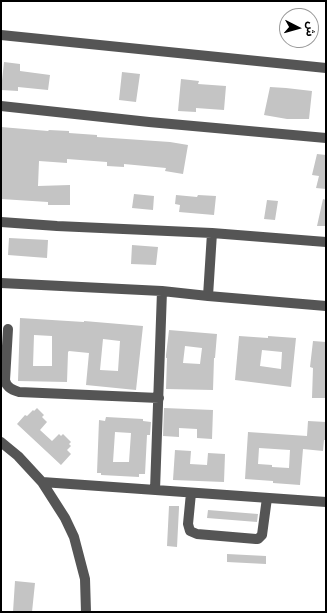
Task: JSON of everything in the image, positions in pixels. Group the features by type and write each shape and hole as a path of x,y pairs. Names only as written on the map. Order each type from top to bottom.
{"street":[{"path":"1,35 326,68"},
{"path":"1,106 149,122 326,138"},
{"path":"1,222 212,233 326,242"},
{"path":"208,296 212,233"},
{"path":"1,283 162,291 326,306"},
{"path":"155,490 162,291"},
{"path":"8,329 5,380 7,385 13,390 19,392 159,398"},
{"path":"1,442 18,456 42,482 74,537 85,579 86,612"},
{"path":"42,482 326,502"},
{"path":"191,493 188,524 190,532 197,534 256,539 262,536 267,498"}],"building":[{"path":"4,62 20,64 20,71 50,75 48,90 18,87 18,91 1,90"},
{"path":"122,72 140,74 136,102 119,100"},
{"path":"181,79 199,81 198,84 226,86 224,110 196,108 196,112 178,111"},
{"path":"270,87 312,91 309,119 287,119 264,115"},
{"path":"1,127 48,131 69,131 69,133 97,135 97,137 170,142 188,145 183,174 165,171 166,168 124,164 124,167 107,166 107,162 67,159 67,163 39,161 38,186 70,185 70,205 48,205 48,202 1,199"},
{"path":"317,154 326,155 326,189 316,188 319,176 312,175"},
{"path":"134,194 154,196 153,210 132,208"},
{"path":"176,195 197,197 198,195 216,196 214,215 179,212 180,205 175,204"},
{"path":"323,199 326,200 326,226 317,226"},
{"path":"267,200 278,201 275,220 264,219"},
{"path":"9,238 48,240 47,258 8,255"},
{"path":"132,245 158,247 156,265 131,264"},
{"path":"20,318 143,326 136,390 86,385 89,353 69,351 67,382 18,381","holes":["34,335 52,336 52,366 33,366","103,339 120,341 118,371 100,370"]},
{"path":"169,330 217,334 214,358 213,390 166,389 166,355","holes":["185,346 202,348 200,364 183,363"]},
{"path":"239,336 296,338 291,387 235,380","holes":["262,350 282,352 281,369 260,366"]},
{"path":"313,341 326,342 326,398 312,398 313,368 310,367"},
{"path":"37,408 44,415 42,417 47,422 40,430 52,441 59,434 61,436 63,434 71,442 69,444 71,446 67,450 71,454 61,465 17,424 25,415 27,416"},
{"path":"164,408 213,410 212,439 197,438 197,429 179,428 179,437 163,436"},
{"path":"106,417 143,419 143,421 151,422 150,435 147,435 145,474 139,474 139,477 101,475 101,473 97,473 99,420 105,421","holes":["115,432 131,433 129,462 113,462"]},
{"path":"308,421 326,422 326,440 324,440 323,451 303,449 300,485 245,479 248,432 307,436","holes":["259,448 290,450 289,468 258,464"]},
{"path":"175,450 191,451 190,464 207,465 208,453 225,454 224,482 173,480"},
{"path":"169,506 179,506 177,547 167,546"},
{"path":"208,510 258,514 257,522 207,518"},
{"path":"227,554 266,556 266,564 227,562"},
{"path":"15,581 35,583 32,612 13,612"}]}
